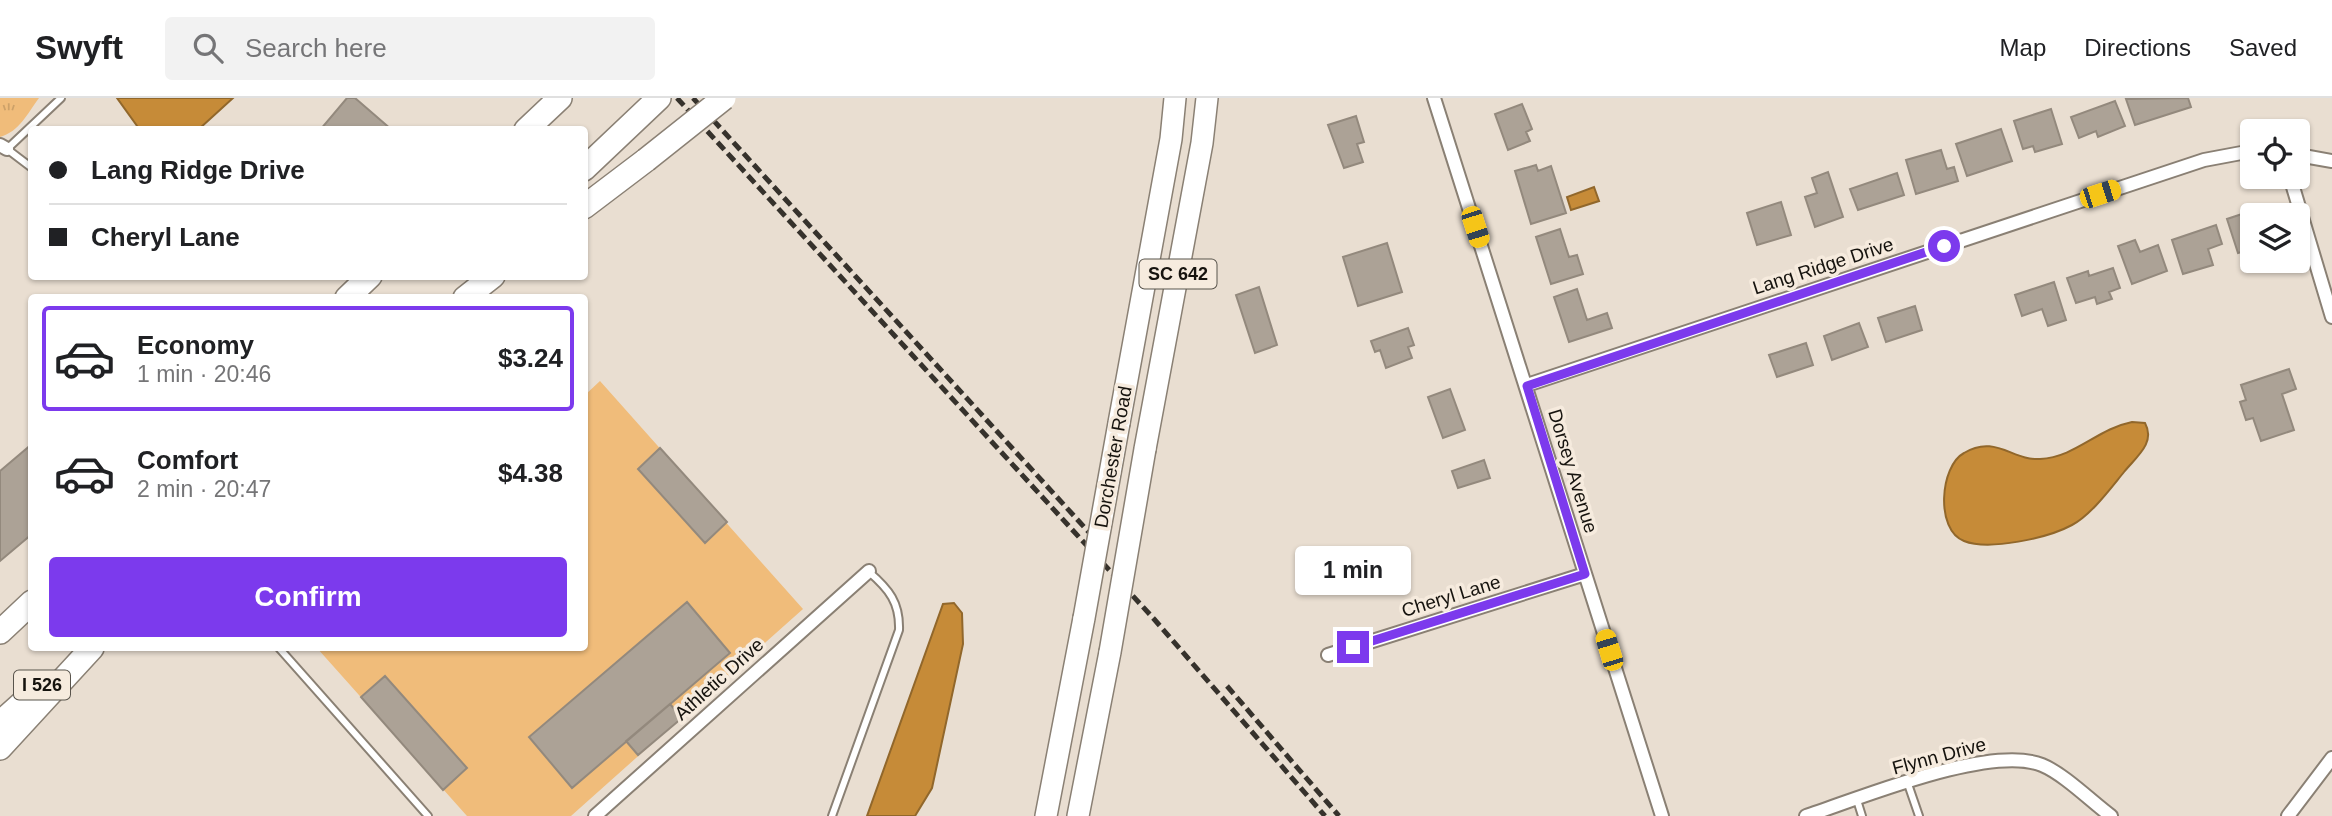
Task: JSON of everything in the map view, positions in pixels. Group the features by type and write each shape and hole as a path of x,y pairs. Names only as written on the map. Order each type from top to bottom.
{"highway":[{"path":"530,126 560,98"},
{"path":"588,166 659,98"},
{"path":"588,204 724,98"},
{"path":"352,294 366,280"},
{"path":"458,294 471,280"},
{"path":"470,294 488,280"},
{"path":"0,615 28,592"},
{"path":"0,632 28,606"},
{"name":"I 526","path":"0,723 82,651"},
{"path":"0,748 89,651"}],"main road":[{"name":"Dorchester Road","path":"1046,816 1171,139 1175,98"},
{"name":"Dorchester Road","path":"1078,816 1202,144 1207,98"}],"street":[{"name":"Dorsey Avenue","path":"1434,98 1662,816"},
{"name":"Lang Ridge Drive","path":"1527,386 2204,160 2240,153"},
{"path":"2310,157 2332,161"},
{"path":"2294,189 2332,317"},
{"name":"Athletic Drive","path":"595,816 869,572"},
{"name":"Cheryl Lane","path":"1328,655 1585,574"},
{"name":"Flynn Drive","path":"1806,816 1973,763 2011,758 2043,766 2111,816"},
{"path":"2288,816 2332,758"}],"lane":[{"path":"28,165 3,147 61,98"},
{"path":"832,816 899,630 900,610 888,589 869,572"},
{"path":"282,651 428,816"},
{"path":"1908,784 1919,816"},
{"path":"1857,800 1862,816"}],"green space":[{"path":"0,98 39,98 13,131 0,137"},
{"path":"600,381 803,609 571,816 467,816 320,651 588,651 588,392"}],"shaded area":[{"path":"117,98 233,98 202,126 137,126"},
{"path":"1594,187 1599,201 1571,210 1567,197"},
{"path":"2132,422 2145,423 2148,430 2143,449 2093,508 2072,525 2018,542 1988,545 1964,541 1955,535 1948,524 1944,498 1946,484 1956,460 1964,453 1985,446 2030,459 2053,457 2108,430"},
{"path":"954,603 962,613 963,644 932,788 915,816 867,816 943,604"}],"building":[{"path":"347,98 355,98 387,126 323,126"},
{"path":"2188,98 2191,107 2135,125 2126,99"},
{"path":"2115,101 2125,126 2098,137 2096,131 2079,138 2071,117"},
{"path":"1522,104 1532,129 1526,132 1530,141 1508,150 1495,114"},
{"path":"2051,109 2062,144 2035,152 2033,146 2023,149 2014,121"},
{"path":"1356,116 1364,142 1357,144 1363,162 1344,168 1328,125"},
{"path":"2001,129 2012,161 1967,176 1956,144"},
{"path":"1941,150 1947,169 1954,167 1958,181 1916,194 1906,160"},
{"path":"1536,165 1538,171 1551,166 1566,213 1531,224 1515,171"},
{"path":"1828,172 1843,217 1815,227 1805,197 1817,193 1812,178"},
{"path":"1897,173 1904,195 1858,210 1850,189"},
{"path":"1781,202 1791,235 1757,245 1747,213"},
{"path":"2240,215 2240,252 2238,253 2227,219"},
{"path":"2216,225 2222,244 2208,249 2213,265 2183,274 2172,240"},
{"path":"1560,229 1569,257 1577,255 1583,274 1551,284 1536,237"},
{"path":"2135,240 2140,252 2158,245 2167,271 2132,284 2118,246"},
{"path":"1387,243 1402,292 1358,306 1343,257"},
{"path":"2113,268 2120,288 2109,292 2112,299 2097,304 2095,297 2076,303 2067,278 2088,271 2089,276"},
{"path":"2054,282 2066,320 2048,326 2042,309 2022,316 2015,295"},
{"path":"1259,287 1277,345 1255,353 1236,295"},
{"path":"1577,289 1587,320 1607,313 1612,328 1569,342 1554,297"},
{"path":"1915,306 1922,330 1886,342 1878,318"},
{"path":"1859,323 1868,347 1832,360 1824,336"},
{"path":"1408,328 1414,345 1408,347 1412,358 1386,368 1380,350 1375,352 1371,341"},
{"path":"1806,343 1813,365 1777,377 1769,355"},
{"path":"2289,369 2296,389 2282,394 2294,430 2261,441 2253,418 2246,420 2240,402 2246,400 2241,385"},
{"path":"1450,389 1465,430 1443,438 1428,397"},
{"path":"28,447 28,537 0,561 0,471"},
{"path":"660,448 727,522 705,543 638,469"},
{"path":"1484,460 1490,478 1458,488 1452,471"},
{"path":"687,602 730,653 572,788 529,737"},
{"path":"385,676 467,768 443,790 361,697"},
{"path":"670,704 682,718 638,755 626,741"}],"railway":[{"path":"677,98 1154,619 1325,816"},
{"path":"693,98 1096,540"},
{"path":"1227,686 1339,816"}],"route":[{"path":"1353,647 1585,574 1527,386 1944,246"}]}
